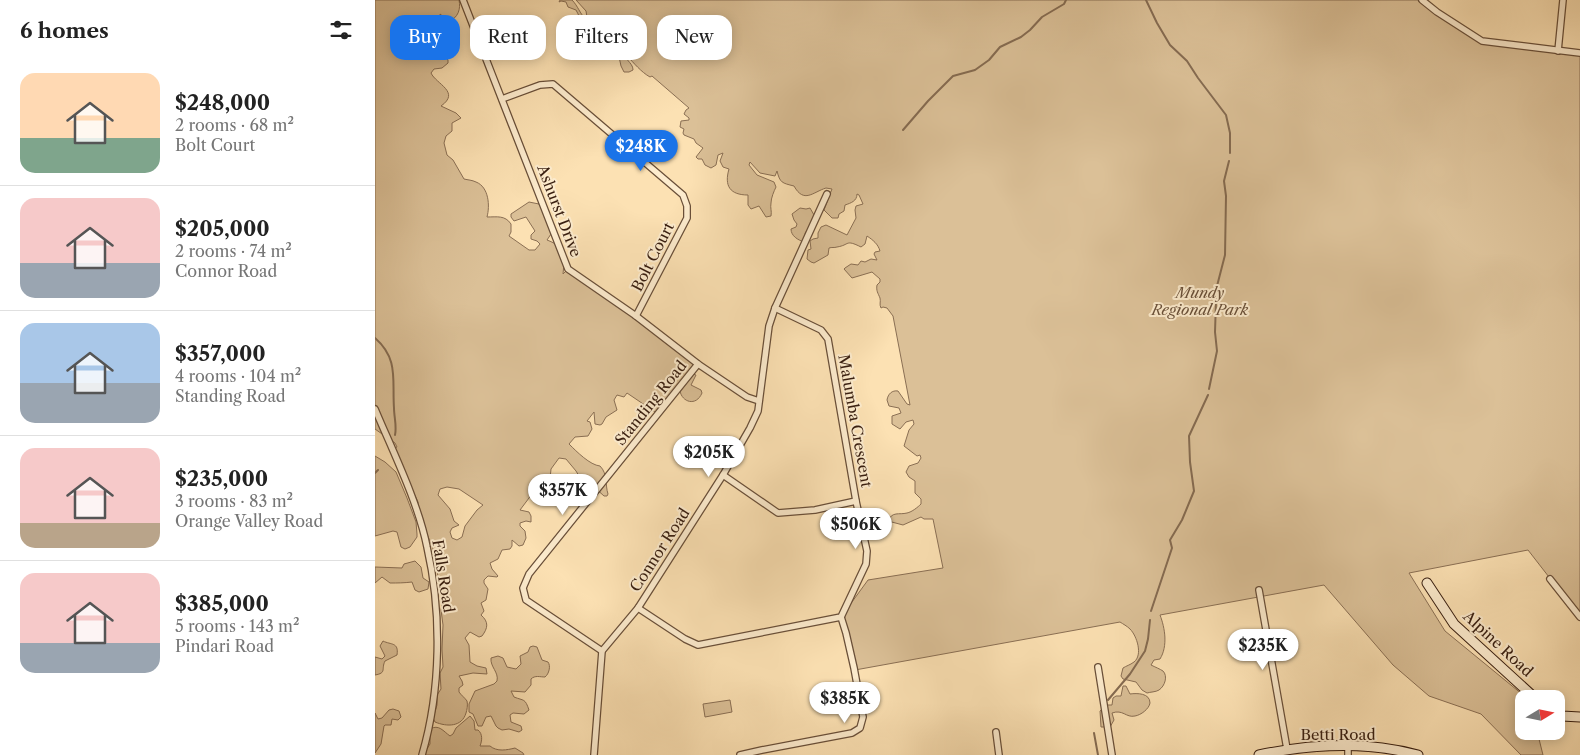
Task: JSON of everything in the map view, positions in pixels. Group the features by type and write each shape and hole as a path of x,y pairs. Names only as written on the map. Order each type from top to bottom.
{"street":[{"name":"Ashurst Drive","path":"463,0 568,268 637,316 699,364 747,397 759,401"},
{"path":"1421,0 1482,41 1580,53"},
{"path":"1558,51 1563,0"},
{"name":"Bolt Court","path":"502,99 540,85 553,84 683,195 687,206 687,218 637,316"},
{"name":"Connor Road","path":"602,651 638,608 723,475 750,428 758,410 769,326 775,308 827,194"},
{"name":"Malumba Crescent","path":"775,308 821,330 828,339 856,501 867,551 866,564 841,617"},
{"name":"Standing Road","path":"602,651 525,600 523,588 529,574 699,364"},
{"name":"Falls Road","path":"375,409 412,497 427,546 434,588 437,624 435,685 422,755"},
{"path":"375,427 381,424"},
{"path":"723,475 778,513 815,510 856,501"},
{"path":"1550,579 1580,618"},
{"name":"Alpine Road","path":"1427,583 1454,624 1526,690"},
{"path":"1259,590 1287,749"},
{"path":"638,608 685,639 698,645 841,617 847,633 863,716 860,728 852,733 740,755"},
{"path":"594,755 602,651"},
{"path":"1098,667 1112,755"},
{"path":"1565,716 1580,717"},
{"path":"996,732 999,755"},
{"name":"Betti Road","path":"1259,755 1287,749 1321,746 1348,750 1391,750 1418,755"}],"green space":[{"path":"375,0 459,0 460,7 457,15 390,15 390,60 448,60 448,63 442,68 434,69 431,73 448,92 447,101 441,106 456,113 461,118 452,123 452,131 446,136 444,143 447,155 453,160 464,179 476,182 484,188 488,197 487,217 500,217 509,221 511,232 509,236 529,250 535,250 540,244 531,239 531,235 535,231 526,217 514,221 511,214 529,202 539,204 554,225 553,231 547,240 561,246 565,253 563,274 568,269 698,364 658,414 627,393 624,397 617,395 614,400 617,410 606,417 600,425 595,424 594,412 587,421 590,422 592,429 588,436 575,437 569,444 584,458 603,469 607,496 604,496 594,487 588,477 579,476 566,459 559,458 551,469 550,479 544,486 546,494 532,494 520,510 529,512 531,516 531,522 520,523 520,526 525,531 526,538 523,545 519,546 512,540 510,549 502,550 498,559 490,563 498,576 488,576 484,580 488,589 486,600 481,603 484,611 481,615 485,620 486,628 482,636 479,637 470,632 465,638 469,645 470,662 486,668 487,674 473,673 459,676 463,685 459,688 459,692 467,701 467,707 464,718 453,725 440,724 435,722 433,718 437,705 437,695 441,689 440,673 443,667 441,610 443,599 433,549 418,509 418,502 405,477 394,449 397,447 395,443 375,429","holes":["447,487 459,489 483,505 465,526 462,537 457,540 452,538 450,532 452,528 459,525 454,521 450,509 438,495 440,489"]},
{"name":"Mundy Regional Park","path":"560,0 572,0 583,15 578,15 576,10 568,7 566,2 559,2"},
{"name":"Mundy Regional Park","path":"576,0 1422,0 1482,41 1580,53 1580,617 1528,550 1409,573 1445,631 1517,690 1515,690 1515,740 1539,740 1543,755 1521,755 1481,714 1429,696 1393,665 1324,585 1160,615 1165,643 1160,659 1154,660 1151,665 1165,673 1165,681 1159,690 1147,693 1136,682 1123,679 1121,676 1123,668 1137,659 1139,650 1133,632 1120,622 855,670 841,617 868,580 943,568 933,519 921,517 903,525 888,521 892,516 909,512 921,504 921,499 915,493 915,481 906,472 909,466 918,463 921,458 920,455 917,456 904,446 909,430 914,424 913,420 906,422 900,429 892,424 892,416 901,413 899,408 889,406 888,396 894,391 898,391 907,404 910,405 893,316 887,308 880,307 877,285 880,279 872,272 852,278 844,269 851,264 858,265 861,261 877,260 874,254 880,251 875,242 867,236 865,244 861,247 848,243 829,248 828,255 814,263 807,259 808,250 811,249 810,241 818,238 821,227 826,225 847,235 856,218 856,206 863,204 859,195 857,194 855,200 845,205 844,211 839,214 838,218 832,218 824,210 827,202 826,194 830,194 832,189 826,188 805,196 794,186 782,182 777,171 775,176 760,173 750,162 749,165 757,175 774,182 776,187 771,201 771,216 766,217 759,206 751,209 748,205 748,195 742,195 733,191 728,185 729,169 723,167 720,161 723,153 718,155 716,165 711,168 705,165 702,159 696,157 703,148 694,139 684,135 684,129 680,127 681,121 689,120 684,114 689,108 652,76 650,77 631,60 647,60 647,15 587,15 586,11"},
{"name":"Mundy Regional Park","path":"620,60 628,60 633,70 624,72"},
{"path":"800,208 810,208 814,215 811,226 805,233 808,239 804,242 797,239 791,231 797,224 792,214"},
{"path":"693,374 696,375 691,385 701,390 702,393 696,400 689,401 683,398 680,391"},
{"path":"375,456 396,472 416,522 417,537 410,547 405,549 401,547 397,532 393,531 375,536"},
{"path":"415,561 421,567 423,578 429,582 428,589 419,592 415,590 412,582 390,583 382,577 375,583 375,567 402,568 404,564"},
{"path":"383,641 396,646 397,655 385,661 382,672 375,675 375,657 382,659 385,656 380,646"},
{"path":"530,647 537,647 542,660 548,662 549,668 548,674 545,677 531,679 531,685 525,692 511,691 514,697 525,702 529,710 524,714 513,713 510,715 511,722 521,726 522,730 519,732 509,729 502,730 496,726 491,716 486,717 482,726 478,726 473,714 469,712 469,704 475,691 497,681 497,675 491,658 498,656 503,658 507,667 516,669 521,664 520,656 528,652"},
{"path":"1123,686 1126,686 1130,694 1146,695 1150,703 1148,707 1135,716 1119,712 1112,713 1114,720 1110,727 1101,727 1100,711 1107,705 1112,705 1113,698 1121,696"},
{"path":"730,700 732,712 705,717 703,704"},
{"path":"393,709 399,711 401,717 398,720 392,719 391,725 384,726 381,744 375,753 375,713 378,719"},
{"path":"470,716 474,721 475,730 481,733 482,740 480,746 490,746 502,750 515,748 524,755 423,755 430,744 430,729 436,727 450,736"}],"waterway":[{"path":"903,130 953,76 975,70 989,60 1000,47 1021,37 1042,17 1064,4 1066,0"},
{"path":"1146,0 1170,45 1187,61 1226,115 1230,133 1230,153"},
{"path":"1209,389 1217,351 1215,332 1216,301 1217,286 1225,255 1226,196 1224,181 1229,161"},
{"path":"375,338 388,354 393,370 395,435"},
{"path":"1151,611 1172,548 1170,540 1182,520 1194,491 1189,436 1208,395"},
{"path":"375,473 378,470"},
{"path":"1108,700 1130,674 1145,651 1150,620"},
{"path":"1094,733 1098,755"}]}
